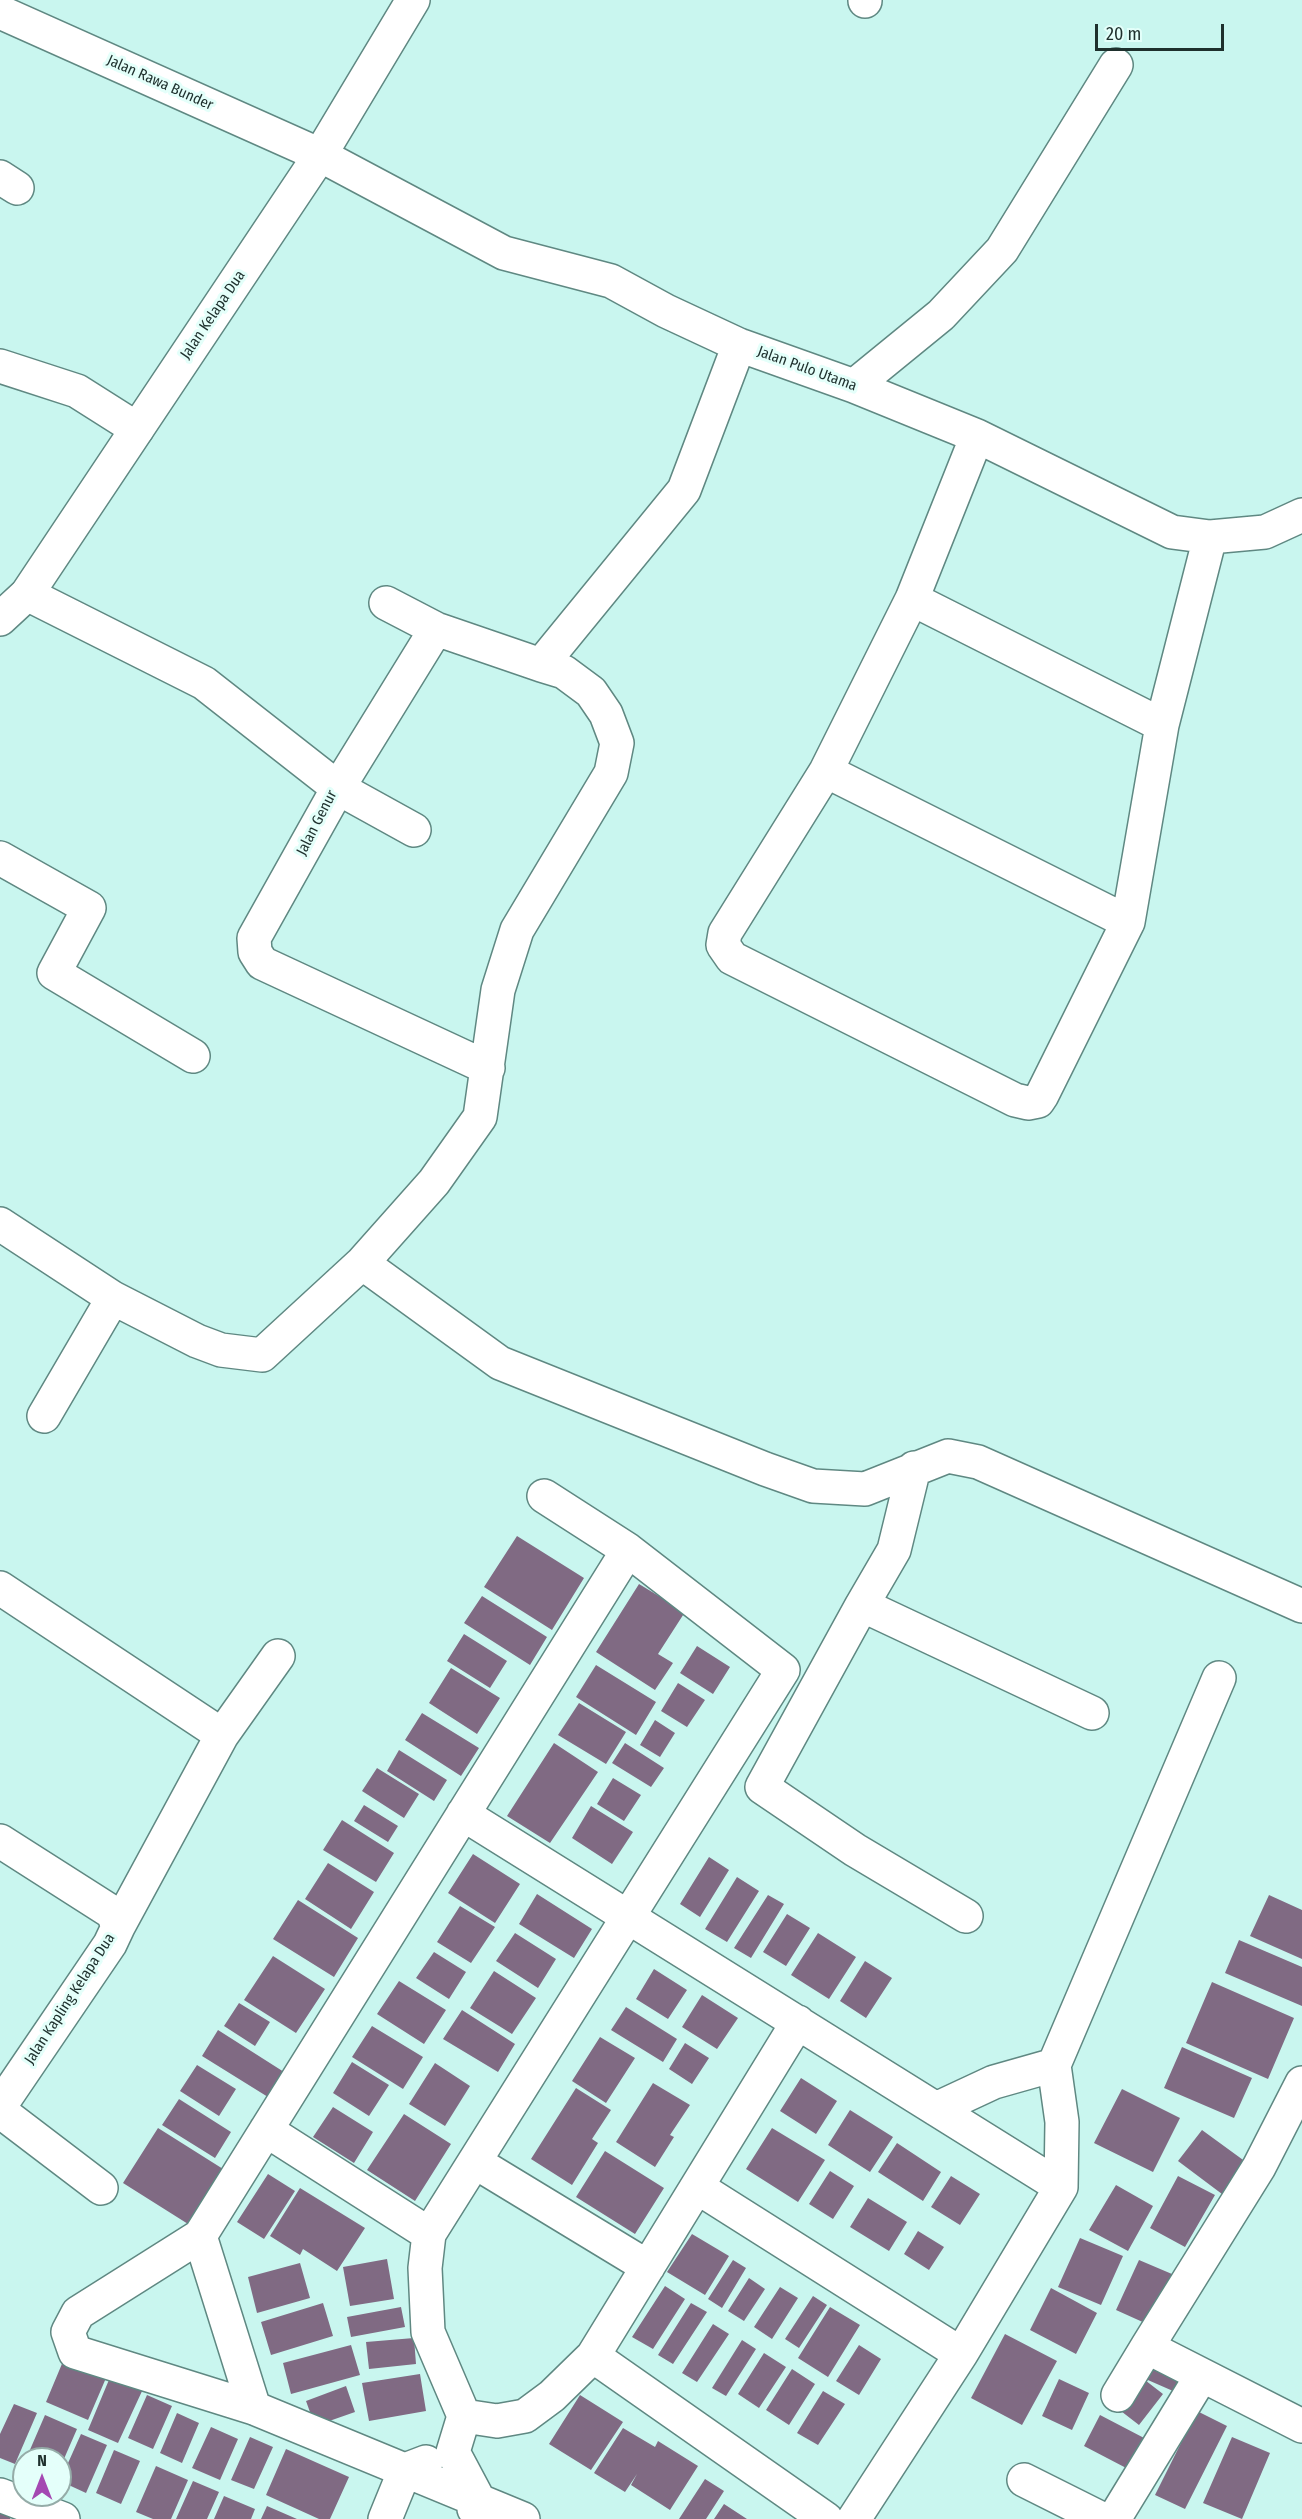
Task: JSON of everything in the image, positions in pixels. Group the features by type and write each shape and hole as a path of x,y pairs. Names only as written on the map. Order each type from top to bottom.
{"street":[{"name":"Jalan Kelapa Dua","path":"0,619 27,594 320,155 413,0"},
{"name":"Jalan Rawa Bunder","path":"4,23 320,155"},
{"path":"854,386 941,315 1002,250 1116,65"},
{"name":"Jalan Pulo Utama","path":"320,155 504,253 611,281 666,311 739,345 854,386 977,436 1172,532 1210,537 1265,532 1302,516"},
{"path":"541,665 684,490 739,345"},
{"path":"0,366 77,391 137,429"},
{"path":"977,436 912,599 826,771 725,933 723,945 732,958 1015,1100 1028,1103 1038,1101 1128,922 1162,725 1210,537"},
{"name":"Jalan Genur","path":"27,594 204,683 338,788 254,938 255,952 262,963 488,1068"},
{"path":"912,599 1162,725"},
{"path":"0,1224 113,1298 197,1341 221,1350 262,1355 362,1263 434,1182 480,1118 498,990 518,930 611,773 617,743 606,714 591,692 564,672 436,629 386,603"},
{"path":"414,830 338,788 436,629"},
{"path":"826,771 1128,922"},
{"path":"0,858 88,908 54,973 193,1056"},
{"path":"362,1263 500,1364 765,1469 813,1486 865,1489 948,1456 978,1462 1302,1606"},
{"path":"44,1416 113,1298"},
{"path":"914,1468 894,1550 762,1787 855,1850 966,1916"},
{"path":"474,2509 453,2452 464,2416 428,2332 425,2268 429,2234 783,1670 628,1550 544,1496"},
{"path":"523,2519 474,2509 405,2470 254,2408 75,2352 68,2332 78,2313 200,2236 628,1550"},
{"path":"0,1588 222,1735"},
{"path":"862,1605 1092,1713"},
{"path":"118,1926 222,1735 278,1656"},
{"path":"854,2519 961,2355 1061,2187 1062,2122 1054,2065 1219,1678"},
{"path":"463,1814 1061,2187"},
{"name":"Jalan Kapling Kelapa Dua","path":"0,1841 113,1913 118,1926 110,1944 0,2106"},
{"path":"464,2416 497,2421 525,2416 552,2396 593,2356 798,2022"},
{"path":"936,2109 994,2082 1054,2065"},
{"path":"1118,2395 1259,2167 1302,2083"},
{"path":"0,2111 101,2188"},
{"path":"266,2130 429,2234"},
{"path":"475,2162 648,2267"},
{"path":"697,2187 961,2355"},
{"path":"200,2236 254,2408"},
{"path":"1147,2347 1302,2426"},
{"path":"593,2356 825,2519"},
{"path":"1114,2519 1202,2375"},
{"path":"385,2519 405,2470 453,2452"},
{"path":"1024,2480 1102,2519"},
{"path":"0,2495 63,2519"}],"building":[{"path":"517,1536 584,1578 552,1630 484,1587"},
{"path":"639,1584 685,1612 658,1654 673,1663 655,1690 596,1652"},
{"path":"482,1596 547,1637 530,1665 464,1623"},
{"path":"464,1634 507,1661 490,1688 447,1661"},
{"path":"697,1646 730,1667 713,1694 680,1673"},
{"path":"596,1665 656,1702 636,1735 576,1697"},
{"path":"451,1668 500,1698 477,1734 429,1703"},
{"path":"678,1683 705,1700 687,1727 661,1711"},
{"path":"579,1703 626,1732 606,1764 558,1735"},
{"path":"422,1713 479,1748 461,1776 405,1740"},
{"path":"655,1720 675,1733 660,1757 640,1745"},
{"path":"554,1743 598,1772 550,1843 507,1816"},
{"path":"625,1743 664,1768 651,1787 612,1763"},
{"path":"399,1750 447,1780 434,1801 387,1771"},
{"path":"377,1768 419,1794 404,1818 362,1791"},
{"path":"613,1778 641,1795 624,1821 597,1804"},
{"path":"364,1805 398,1826 388,1842 354,1821"},
{"path":"591,1806 633,1832 612,1864 572,1838"},
{"path":"342,1820 394,1853 376,1882 323,1850"},
{"path":"473,1854 520,1884 495,1923 448,1893"},
{"path":"709,1857 729,1870 700,1917 680,1904"},
{"path":"328,1863 374,1892 351,1929 305,1899"},
{"path":"737,1877 759,1891 727,1942 705,1929"},
{"path":"537,1894 592,1929 574,1958 519,1924"},
{"path":"768,1895 784,1904 751,1958 734,1948"},
{"path":"1269,1895 1302,1910 1302,1959 1250,1936"},
{"path":"298,1900 358,1938 334,1977 273,1939"},
{"path":"460,1906 495,1927 471,1963 437,1942"},
{"path":"787,1914 810,1928 786,1966 763,1952"},
{"path":"515,1933 556,1959 538,1988 496,1961"},
{"path":"818,1933 856,1957 829,1999 791,1975"},
{"path":"1239,1940 1302,1967 1302,2006 1225,1973"},
{"path":"434,1952 466,1972 449,1999 416,1978"},
{"path":"273,1956 325,1989 296,2033 244,2000"},
{"path":"865,1961 892,1978 866,2018 840,2001"},
{"path":"654,1969 687,1990 668,2019 636,1999"},
{"path":"494,1971 536,1998 512,2034 470,2008"},
{"path":"399,1981 446,2010 424,2044 377,2014"},
{"path":"1212,1982 1294,2018 1268,2079 1186,2043"},
{"path":"702,1995 738,2018 717,2049 682,2027"},
{"path":"239,2003 270,2022 255,2046 224,2026"},
{"path":"626,2007 677,2039 663,2062 611,2030"},
{"path":"462,2010 515,2044 498,2072 443,2039"},
{"path":"372,2026 423,2057 403,2089 352,2057"},
{"path":"218,2030 284,2072 268,2097 202,2056"},
{"path":"600,2037 635,2058 606,2103 572,2081"},
{"path":"685,2043 709,2058 692,2084 669,2069"},
{"path":"1182,2047 1252,2078 1234,2118 1164,2088"},
{"path":"352,2062 389,2085 369,2116 333,2093"},
{"path":"435,2063 470,2086 445,2126 409,2104"},
{"path":"197,2065 236,2089 219,2116 180,2091"},
{"path":"801,2078 837,2101 816,2134 780,2111"},
{"path":"653,2083 690,2105 670,2135 674,2137 655,2167 616,2142"},
{"path":"576,2088 611,2110 592,2139 598,2143 572,2185 531,2159"},
{"path":"1122,2089 1180,2118 1153,2172 1094,2143"},
{"path":"179,2099 231,2132 215,2158 162,2125"},
{"path":"333,2107 373,2132 354,2163 313,2137"},
{"path":"850,2110 893,2137 870,2172 828,2145"},
{"path":"404,2114 451,2144 415,2201 367,2170"},
{"path":"158,2128 231,2174 196,2229 123,2183"},
{"path":"772,2128 825,2160 798,2202 746,2169"},
{"path":"1202,2130 1250,2165 1226,2197 1178,2161"},
{"path":"897,2143 941,2172 923,2201 878,2172"},
{"path":"605,2151 664,2188 635,2234 576,2197"},
{"path":"830,2171 854,2186 833,2219 809,2204"},
{"path":"268,2174 295,2191 264,2239 237,2222"},
{"path":"951,2176 980,2194 960,2225 931,2207"},
{"path":"1178,2176 1215,2195 1185,2247 1150,2228"},
{"path":"1116,2185 1153,2206 1128,2251 1089,2230"},
{"path":"300,2188 365,2228 337,2271 303,2249 300,2255 270,2236"},
{"path":"868,2198 907,2222 889,2251 850,2227"},
{"path":"918,2231 944,2247 929,2270 904,2254"},
{"path":"692,2234 729,2256 705,2295 667,2272"},
{"path":"1080,2238 1123,2256 1101,2305 1058,2287"},
{"path":"387,2259 394,2299 350,2306 343,2267"},
{"path":"733,2260 746,2268 722,2308 708,2299"},
{"path":"1139,2260 1179,2277 1156,2328 1116,2310"},
{"path":"300,2263 310,2298 257,2313 248,2277"},
{"path":"749,2278 765,2289 744,2321 728,2311"},
{"path":"665,2286 685,2299 653,2349 632,2337"},
{"path":"780,2287 798,2298 772,2339 754,2327"},
{"path":"1051,2288 1097,2313 1076,2354 1030,2330"},
{"path":"813,2296 827,2305 799,2348 785,2339"},
{"path":"323,2303 333,2336 271,2355 261,2322"},
{"path":"691,2303 707,2312 673,2364 658,2355"},
{"path":"401,2307 405,2327 351,2337 347,2317"},
{"path":"830,2307 860,2325 828,2377 798,2358"},
{"path":"713,2324 729,2334 697,2382 682,2373"},
{"path":"1005,2334 1057,2361 1022,2425 971,2398"},
{"path":"414,2338 416,2364 369,2369 366,2342"},
{"path":"742,2340 756,2349 726,2396 712,2388"},
{"path":"351,2345 360,2375 291,2394 283,2363"},
{"path":"859,2345 881,2359 859,2395 836,2381"},
{"path":"764,2353 786,2367 759,2408 738,2394"},
{"path":"64,2359 106,2378 88,2420 46,2402"},
{"path":"1149,2359 1181,2374 1173,2391 1141,2377"},
{"path":"792,2369 815,2384 789,2425 766,2410"},
{"path":"420,2374 426,2411 369,2421 362,2383"},
{"path":"111,2375 143,2389 118,2443 88,2430"},
{"path":"1141,2377 1163,2394 1139,2425 1117,2408"},
{"path":"1059,2379 1089,2393 1072,2430 1042,2416"},
{"path":"346,2386 355,2412 315,2426 306,2401"},
{"path":"823,2391 845,2404 818,2445 797,2433"},
{"path":"147,2395 172,2406 153,2449 128,2438"},
{"path":"580,2395 623,2422 591,2470 549,2444"},
{"path":"14,2404 37,2413 22,2447 12,2447 12,2463 0,2458 0,2434"},
{"path":"1197,2411 1227,2426 1185,2509 1155,2495"},
{"path":"177,2413 199,2423 182,2463 160,2453"},
{"path":"45,2415 77,2429 69,2447 31,2447"},
{"path":"1100,2415 1146,2439 1130,2470 1084,2446"},
{"path":"211,2427 238,2439 220,2480 192,2468"},
{"path":"623,2428 655,2447 658,2441 698,2466 670,2510 631,2485 637,2474 625,2492 594,2473"},
{"path":"81,2434 107,2445 86,2493 72,2487 72,2454"},
{"path":"250,2437 273,2447 254,2489 231,2480"},
{"path":"1232,2437 1270,2453 1242,2519 1203,2503"},
{"path":"286,2449 349,2477 330,2519 319,2519 266,2495"},
{"path":"114,2450 140,2461 121,2504 96,2493"},
{"path":"156,2466 188,2480 171,2519 153,2519 136,2512"},
{"path":"705,2479 724,2491 706,2519 679,2519"},
{"path":"193,2481 219,2492 207,2519 176,2519"},
{"path":"224,2496 255,2509 251,2519 214,2519"},
{"path":"724,2504 747,2519 714,2519"},
{"path":"267,2506 297,2519 261,2519"},
{"path":"0,2507 13,2512 10,2519 0,2519"}]}
